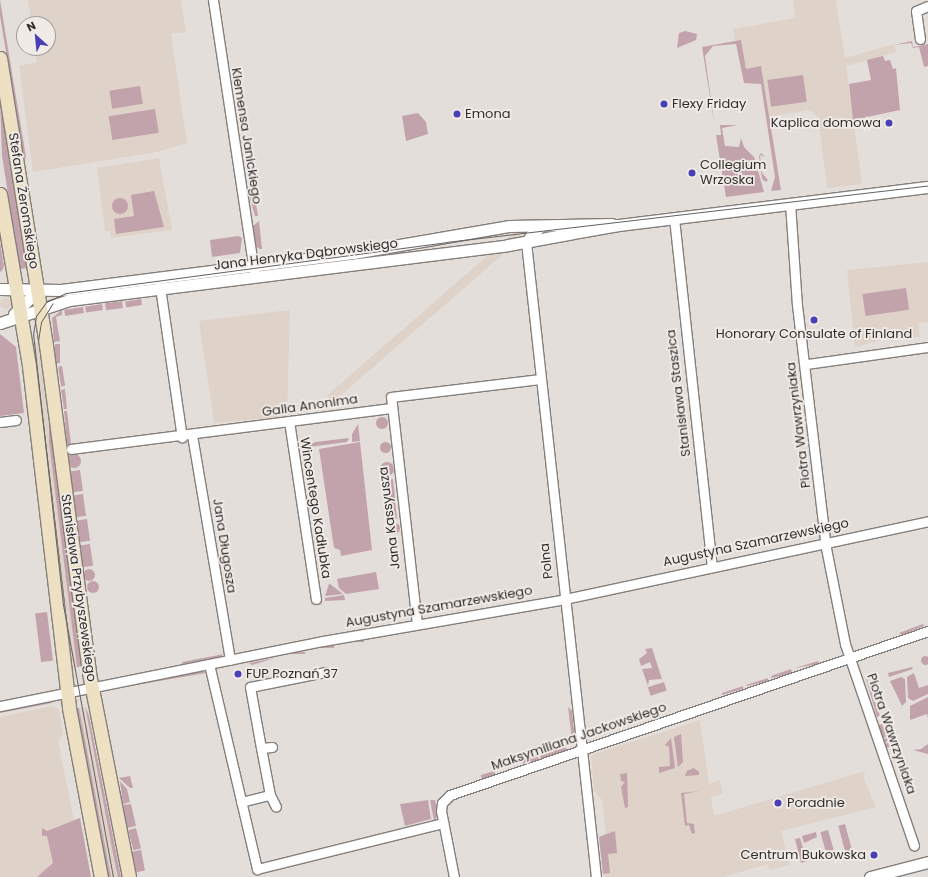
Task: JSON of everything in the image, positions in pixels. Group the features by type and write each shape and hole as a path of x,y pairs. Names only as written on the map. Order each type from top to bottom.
{"main road":[{"name":"Stefana Żeromskiego","path":"0,58 39,299"},
{"name":"Stefana Żeromskiego","path":"0,194 18,304"},
{"name":"Stanisława Przybyszewskiego","path":"39,299 92,687 129,877"},
{"name":"Stanisława Przybyszewskiego","path":"18,304 67,692 101,877"}],"street":[{"name":"Klemensa Janickiego","path":"213,0 254,271"},
{"path":"920,38 916,11 928,6"},
{"name":"Jana Henryka Dąbrowskiego","path":"0,323 18,304 39,299 254,271 526,242 618,225 928,187"},
{"name":"Piotra Wawrzyniaka","path":"790,204 800,332 807,364 826,540 851,657 914,846"},
{"name":"Stanisława Staszica","path":"674,218 712,565"},
{"name":"Jana Henryka Dąbrowskiego","path":"18,304 39,299 62,301 160,287 510,226 547,223 618,225"},
{"path":"526,242 530,235 547,223"},
{"path":"510,226 520,230 526,242"},
{"name":"Polna","path":"526,242 596,877"},
{"path":"160,287 182,437"},
{"name":"Jana Henryka Dąbrowskiego","path":"0,289 18,304"},
{"name":"Jana Henryka Dąbrowskiego","path":"18,304 39,299"},
{"path":"0,323 14,326 23,336"},
{"path":"807,364 928,346"},
{"path":"390,408 389,400 395,394 540,379"},
{"name":"Galla Anonima","path":"71,449 182,437 390,408"},
{"name":"Jana Kassyusza","path":"390,408 417,624"},
{"path":"0,422 16,420"},
{"name":"Wincentego Kadłubka","path":"289,421 316,599"},
{"name":"Jana Długosza","path":"192,435 230,660"},
{"name":"Augustyna Szamarzewskiego","path":"0,706 417,624 565,599 826,540 928,521"},
{"name":"Maksymiliana Jackowskiego","path":"454,877 444,823 442,803 450,794 928,631"},
{"path":"209,664 257,869 444,823"},
{"path":"276,807 270,795 250,687 325,672"},
{"path":"261,748 272,747"},
{"path":"242,802 270,795"},
{"path":"870,877 928,862"}],"shaded area":[{"path":"0,0 26,157 24,160 0,16"},
{"path":"28,0 181,0 186,32 171,34 187,143 157,152 33,172 19,66 37,62 36,56 56,56 56,16 31,16"},
{"path":"793,0 836,0 845,58 894,44 896,52 846,66 862,184 827,188 818,117 810,110 769,117 761,67 746,69 741,41 735,42 733,29 795,18"},
{"path":"685,31 697,34 696,40 677,48 679,33"},
{"path":"741,40 746,69 761,66 781,190 771,191 775,177 761,84 744,83 736,44 713,46 705,56 715,128 702,47"},
{"path":"912,41 913,47 928,44 928,66 924,67 919,47 913,48 911,43 894,45"},
{"path":"883,56 885,61 890,60 893,69 896,68 900,110 853,120 849,84 871,80 867,60"},
{"path":"803,75 807,102 771,107 767,80"},
{"path":"140,86 143,104 112,109 109,91"},
{"path":"0,100 27,268 20,269 2,156"},
{"path":"155,109 159,133 112,140 109,116"},
{"path":"418,113 426,122 428,134 406,141 402,116"},
{"path":"720,125 738,125 722,128 725,146 739,147 741,138 744,147 754,157 764,192 726,197 716,135 721,135"},
{"path":"761,153 765,157 760,155 762,173 768,180 766,182 762,179 759,156"},
{"path":"159,158 172,230 111,238 110,231 105,231 97,168"},
{"path":"154,191 164,227 116,234 114,219 134,216 131,195"},
{"path":"254,192 258,216 255,216 249,195"},
{"path":"117,198 123,198 128,203 126,212 123,214 117,214 112,209 112,203"},
{"path":"259,221 262,249 256,246 253,226"},
{"path":"516,231 522,238 332,402 327,396"},
{"path":"238,236 242,238 240,253 212,257 210,240"},
{"path":"0,241 4,267 1,272 0,271"},
{"path":"928,262 928,322 918,323 920,337 881,340 855,347 847,270"},
{"path":"906,288 909,310 865,316 862,294"},
{"path":"3,298 7,298 9,299 9,307 3,308 0,305 0,301"},
{"path":"141,299 142,305 126,307 125,302"},
{"path":"122,301 123,308 106,310 105,303"},
{"path":"102,304 103,310 86,313 85,307"},
{"path":"83,307 84,313 65,316 64,310"},
{"path":"62,310 62,315 56,317 60,341 54,342 52,318"},
{"path":"290,310 287,416 214,423 199,321"},
{"path":"0,334 16,347 24,413 0,416"},
{"path":"40,342 77,667 71,668 32,343"},
{"path":"55,344 60,344 60,363 55,363"},
{"path":"62,366 65,386 61,386 58,367"},
{"path":"65,389 67,409 64,409 61,390"},
{"path":"49,404 84,666 77,667 49,442"},
{"path":"64,411 67,411 71,444 67,444"},
{"path":"382,417 386,419 388,423 386,427 382,429 378,427 376,423 378,419"},
{"path":"358,424 360,441 352,442 352,434"},
{"path":"349,438 347,442 309,447 308,443"},
{"path":"385,441 389,443 391,447 389,451 385,453 381,451 379,447 381,443"},
{"path":"360,442 372,550 341,556 340,550 334,548 319,449"},
{"path":"74,454 79,456 81,461 79,466 74,468 69,466 67,461 69,456"},
{"path":"387,462 392,464 394,469 392,474 387,476 382,474 380,469 382,464"},
{"path":"80,470 83,491 73,492 70,471"},
{"path":"393,479 395,498 389,499 386,481"},
{"path":"83,494 86,516 76,517 73,495"},
{"path":"395,500 397,519 392,520 388,504"},
{"path":"87,519 90,541 80,542 77,520"},
{"path":"394,522 398,524 400,528 398,532 394,534 390,532 388,528 390,524"},
{"path":"90,544 93,566 83,567 80,545"},
{"path":"89,569 93,571 95,575 93,579 89,581 85,579 83,575 85,571"},
{"path":"376,572 379,589 346,594 339,588 337,579"},
{"path":"95,581 98,582 98,592 91,593 88,592 87,585 88,582"},
{"path":"330,584 343,594 325,596"},
{"path":"344,595 345,600 325,601 325,598"},
{"path":"47,612 53,661 41,662 35,613"},
{"path":"923,624 924,626 902,635 899,633"},
{"path":"334,640 364,640 364,642 334,642"},
{"path":"305,646 334,646 334,648 305,648"},
{"path":"652,648 662,679 649,680 648,686 642,669 652,668 650,662 641,666 639,659 647,653 645,649"},
{"path":"275,652 305,652 305,654 275,654"},
{"path":"224,654 220,657 182,664 182,662"},
{"path":"925,655 930,660 925,665 920,660"},
{"path":"275,658 252,665 249,663"},
{"path":"818,661 819,664 795,668"},
{"path":"912,667 913,669 889,677 888,673"},
{"path":"791,669 792,673 772,678 771,676"},
{"path":"202,671 206,673 113,689 187,674"},
{"path":"914,673 919,688 928,685 928,694 913,701 908,698 907,677"},
{"path":"901,677 905,679 906,702 902,706 890,681"},
{"path":"768,678 768,681 746,685"},
{"path":"866,679 880,716 877,717"},
{"path":"664,682 667,691 651,696 648,687"},
{"path":"743,686 743,689 722,695 722,693"},
{"path":"928,697 928,718 927,714 910,720 910,706"},
{"path":"52,703 0,713 0,711"},
{"path":"52,706 59,710 63,734 58,742 75,825 78,877 0,877 0,717"},
{"path":"85,706 89,716 121,877 118,877 114,859"},
{"path":"84,707 118,877 111,877 79,708"},
{"path":"568,707 572,711 575,740 572,740"},
{"path":"75,708 79,708 111,877 106,877"},
{"path":"700,720 709,784 720,780 723,794 711,797 714,816 865,771 864,779 876,807 781,831 790,865 769,870 768,864 723,877 604,877 599,837 606,832 602,800 594,791 591,755"},
{"path":"882,723 890,747 886,748 878,724"},
{"path":"681,734 683,762 678,767 674,737"},
{"path":"671,738 675,768 659,773 659,767 670,766 669,747 665,745"},
{"path":"928,744 928,754 913,750 921,749"},
{"path":"564,747 569,750 541,760 540,755"},
{"path":"538,756 539,760 523,764 522,760"},
{"path":"694,768 699,772 699,775 685,776 687,771"},
{"path":"494,771 496,775 482,780 481,775"},
{"path":"627,773 628,807 625,808 621,787 625,782 621,781 620,774"},
{"path":"130,776 133,788 130,788 119,778"},
{"path":"120,781 127,789 130,802 123,804"},
{"path":"700,791 684,794 687,823 694,824 695,833 692,834 689,825 685,826 681,793"},
{"path":"428,800 431,819 405,826 400,804"},
{"path":"430,800 435,800 438,815 434,821"},
{"path":"131,804 136,826 127,828 123,805"},
{"path":"80,818 91,877 37,877 53,863 47,836 42,836 42,828 47,831"},
{"path":"845,824 852,851 845,853 838,826"},
{"path":"136,828 141,848 133,850 128,830"},
{"path":"828,830 835,855 827,857 820,832"},
{"path":"615,831 617,853 608,854 610,873 603,874 599,837"},
{"path":"816,832 817,837 804,843 802,836"},
{"path":"800,838 807,861 801,863 795,839"},
{"path":"141,850 145,871 136,872 132,852"}],"tram line":[{"path":"113,877 63,605 33,335 36,316 46,302 66,293 446,242 928,185"},
{"path":"38,341 41,322 53,303"}],"place":[{"name":"Flexy Friday","path":"664,104"},
{"name":"Emona","path":"457,114"},
{"name":"Kaplica domowa","path":"889,123"},
{"name":"Collegium Wrzoska","path":"692,173"},
{"name":"Honorary Consulate of Finland","path":"814,320"},
{"name":"FUP Poznań 37","path":"238,674"},
{"name":"Poradnie","path":"778,803"},
{"name":"Centrum Bukowska","path":"874,855"}]}
